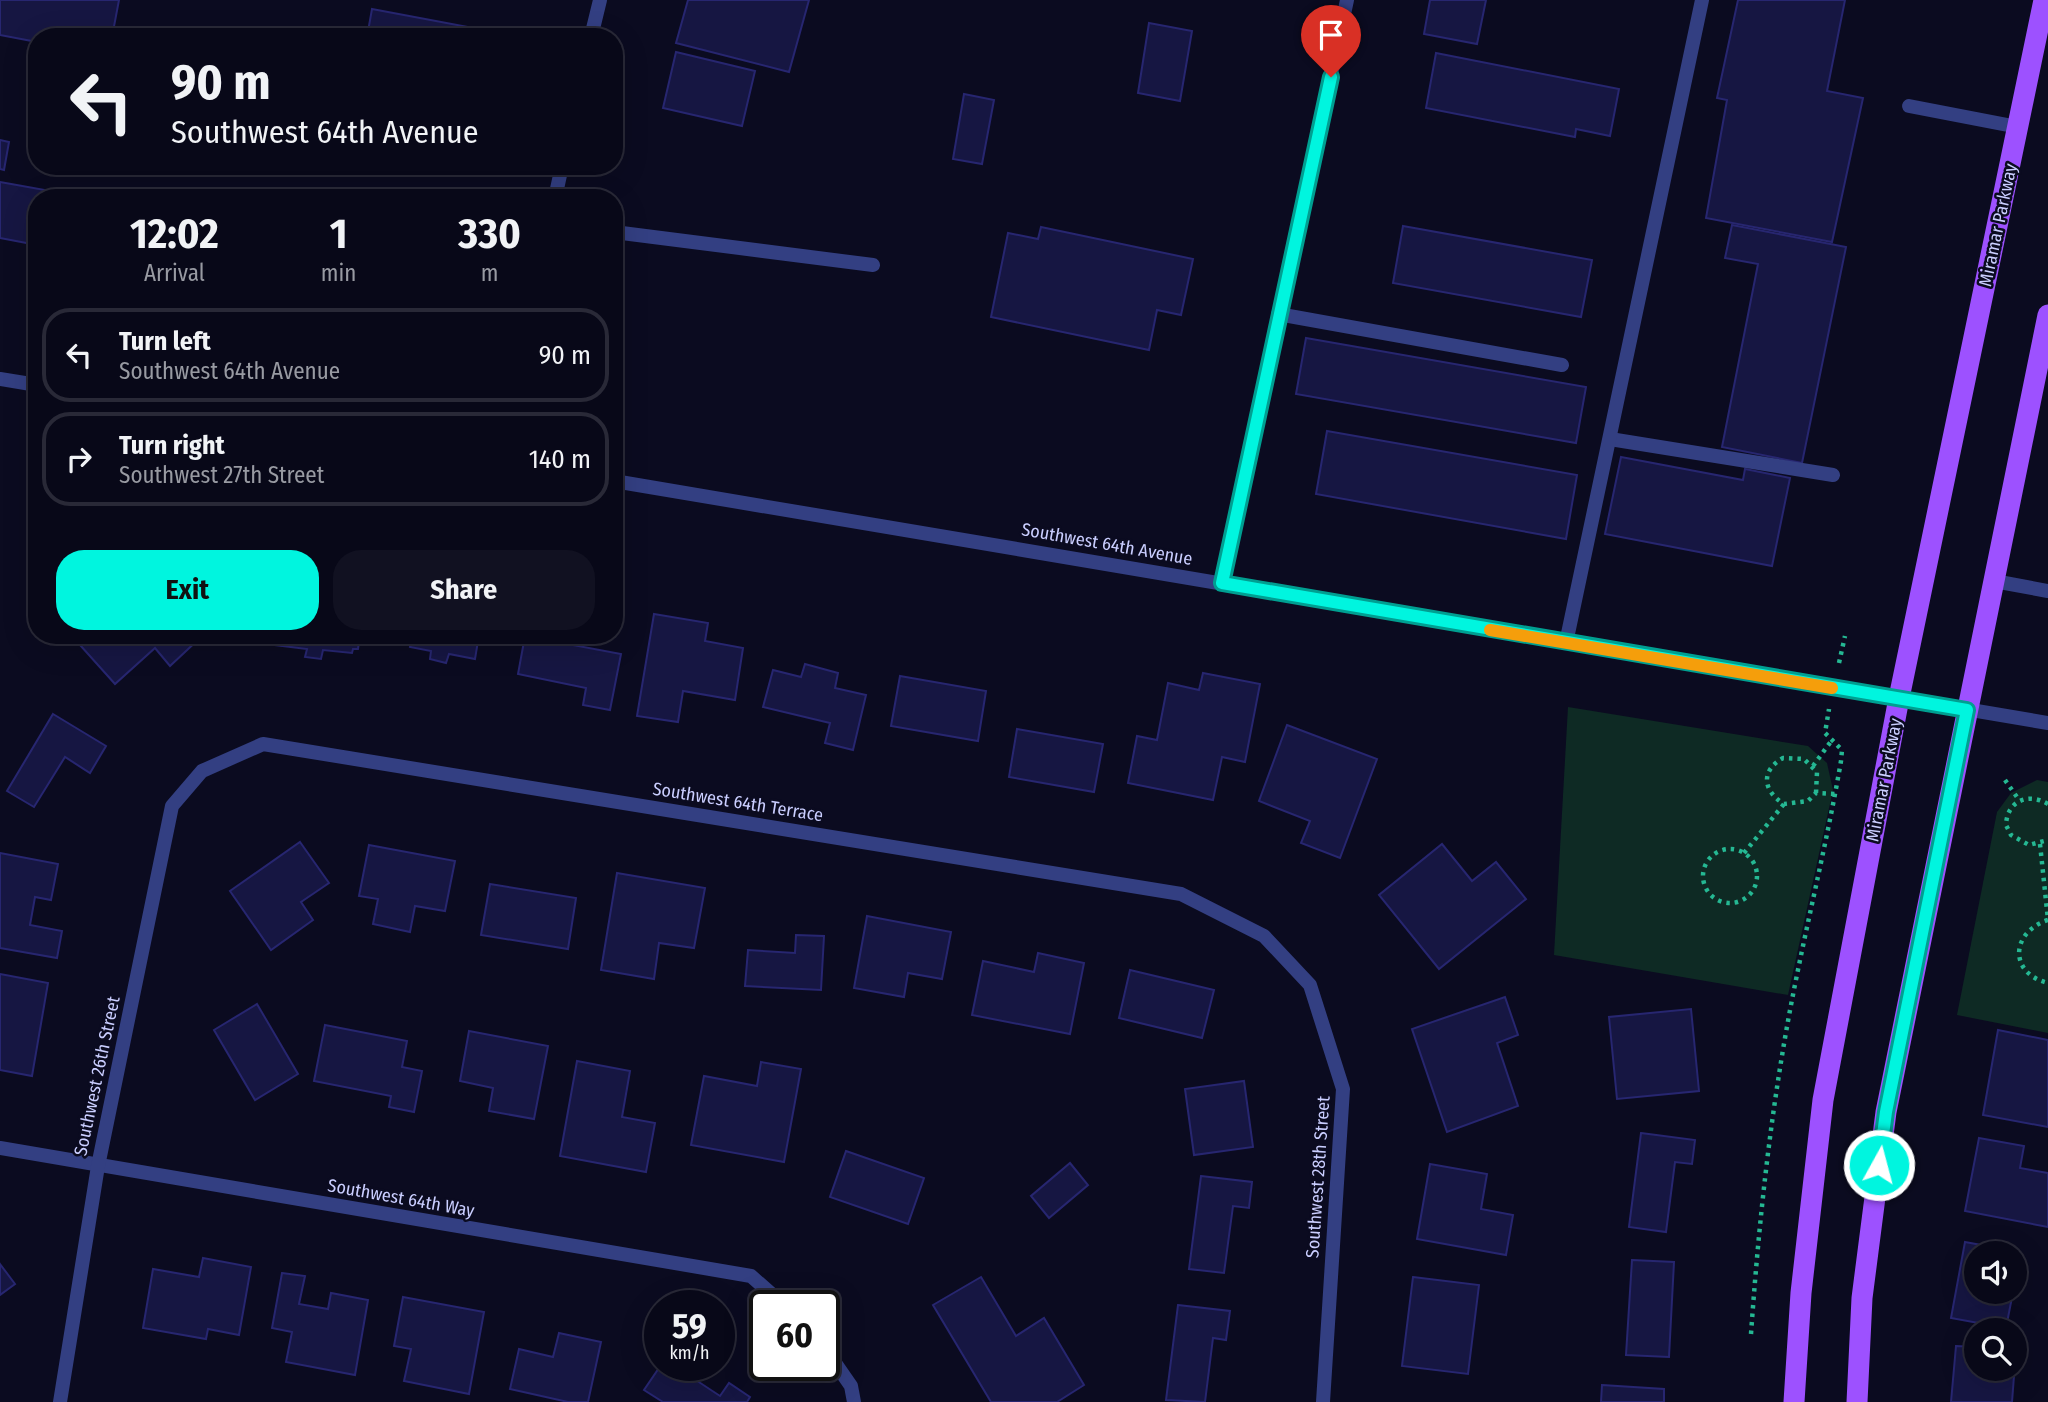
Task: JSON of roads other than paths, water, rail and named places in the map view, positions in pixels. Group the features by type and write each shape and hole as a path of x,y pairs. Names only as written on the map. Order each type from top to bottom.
{"main road":[{"name":"Miramar Parkway","path":"1794,1402 1801,1293 1824,1100 1899,698 2044,0"},
{"path":"1857,1402 1862,1298 1886,1112 2048,315"}],"street":[{"path":"594,28 600,0"},
{"path":"1222,583 1347,0"},
{"path":"1566,643 1702,0"},
{"path":"1909,106 2018,127"},
{"path":"623,233 873,265"},
{"path":"1278,314 1562,365"},
{"path":"0,379 28,384"},
{"path":"1611,439 1833,475"},
{"name":"Southwest 64th Avenue","path":"623,483 2048,723"},
{"path":"1994,581 2048,591"},
{"name":"Southwest 64th Terrace","path":"202,771 263,744 1181,894 1264,936"},
{"name":"Southwest 26th Street","path":"60,1402 98,1166 172,806 202,771"},
{"name":"Southwest 28th Street","path":"1264,936 1310,985 1343,1089 1323,1402"},
{"name":"Southwest 64th Way","path":"0,1148 751,1276 767,1290"},
{"path":"840,1371 850,1386 854,1402"}]}
